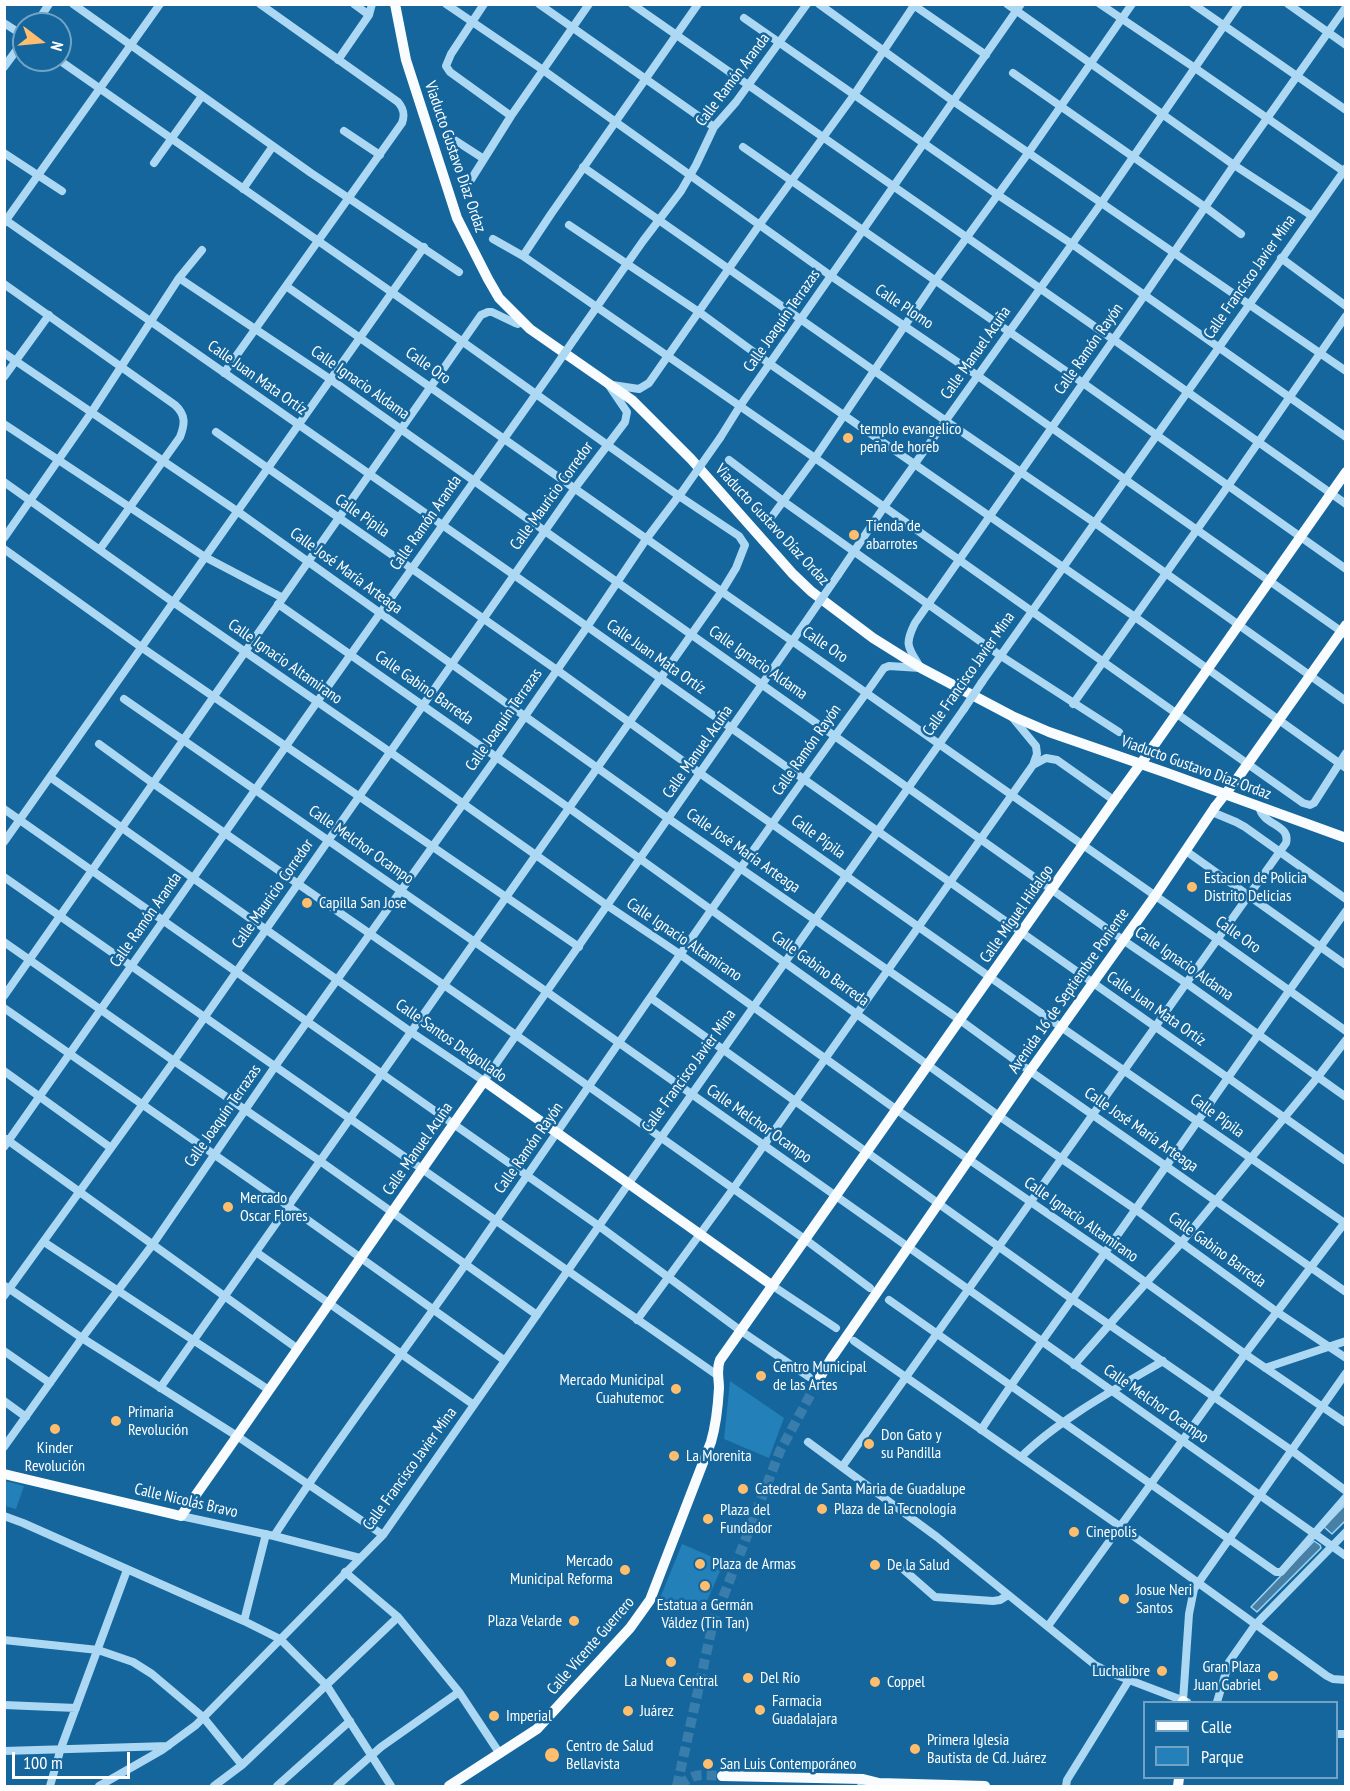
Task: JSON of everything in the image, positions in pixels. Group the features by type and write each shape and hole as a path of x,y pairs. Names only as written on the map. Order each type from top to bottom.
{"main road":[{"name":"Viaducto Gustavo Díaz Ordaz","path":"394,4 406,60 457,219 500,298 522,322 632,400 691,459 792,573 812,592 873,638 921,668 1012,716 1048,732 1346,838"},
{"name":"Calle Miguel Hidalgo","path":"717,1375 720,1360 1346,472"},
{"name":"Avenida 16 de Septiembre Poniente","path":"814,1377 908,1248 1310,674 1344,630"},
{"name":"Calle Manuel Acuña","path":"181,1516 484,1081"},
{"name":"Calle Santos Delgollado","path":"484,1081 773,1286"},
{"name":"Calle Vicente Guerrero","path":"449,1786 537,1729 630,1628 650,1600 711,1442 719,1387 717,1375"},
{"name":"Calle Nicolás Bravo","path":"4,1474 181,1516"},
{"path":"722,1776 863,1779 874,1782 985,1786"}],"street":[{"path":"73,4 273,146 459,272"},
{"path":"5,221 160,4"},
{"path":"354,4 369,15"},
{"path":"338,60 369,15 372,4"},
{"name":"Calle Plomo","path":"446,4 1269,582 1344,630"},
{"path":"484,4 451,54 446,66 450,72 511,116"},
{"path":"539,4 714,127"},
{"path":"467,186 511,116 589,4"},
{"path":"632,4 1346,504"},
{"path":"523,256 699,4"},
{"name":"Calle Ramón Aranda","path":"6,1142 102,1010 224,833 691,175 714,127 780,43 807,4"},
{"path":"819,4 883,52 1346,371"},
{"path":"1006,4 1019,8 1162,115 1312,216"},
{"path":"1100,4 1345,171"},
{"path":"773,515 815,458 935,281 1029,152 1132,4"},
{"path":"1193,4 1346,110"},
{"name":"Calle Manuel Acuña","path":"484,1081 701,774 884,507 1102,202 1239,4"},
{"path":"1288,4 1346,45"},
{"path":"224,374 402,123 404,111 398,102 263,5"},
{"path":"608,384 639,389 650,383 760,224 854,95 914,5 986,55"},
{"name":"Calle Ramón Rayón","path":"921,668 908,648 908,639 927,604 1346,7"},
{"name":"Calle Joaquín Terrazas","path":"4,1447 153,1244 276,1065 496,758 647,538 720,438 740,406 1019,8"},
{"path":"744,18 1072,244 1346,437"},
{"path":"72,70 680,494 745,542 745,548 736,568 722,591 160,1388"},
{"path":"1013,73 1241,234"},
{"path":"154,163 202,96"},
{"path":"344,131 380,155"},
{"path":"453,139 484,159"},
{"path":"243,189 273,146"},
{"path":"743,147 1346,569"},
{"path":"4,153 62,191"},
{"path":"583,167 1166,572 1346,701"},
{"name":"Calle Francisco Javier Mina","path":"99,1786 168,1746 203,1718 383,1535 845,875 1281,258 1345,171"},
{"name":"Calle Juan Mata Ortíz","path":"5,221 514,575 1346,1161"},
{"path":"568,225 699,312 914,465 1135,617 1342,766"},
{"path":"493,239 523,256 815,458 1303,802 1310,805 1317,799 1342,766 1346,753"},
{"path":"4,842 424,247"},
{"path":"4,538 91,413 179,278 202,250"},
{"path":"1281,258 1346,306"},
{"name":"Calle Ignacio Aldama","path":"179,278 474,481 1346,1097"},
{"path":"4,284 122,366 180,410 184,423 180,437 99,549"},
{"name":"Calle Oro","path":"286,286 867,692 1346,1031"},
{"path":"4,996 481,315 492,312 518,324 522,322"},
{"path":"4,377 49,315"},
{"path":"1073,704 1346,316"},
{"name":"Calle José María Arteaga","path":"4,353 237,512 669,819 960,1020 1346,1292"},
{"name":"Calle Mauricio Corredor","path":"6,1290 44,1242 174,1061 544,532 626,419 625,409 608,384"},
{"name":"Calle Gabino Barreda","path":"4,424 205,557 280,601 423,707 641,859 999,1116 1346,1358"},
{"name":"Calle Pípila","path":"216,432 630,721 701,774 1061,1027 1345,1223"},
{"path":"729,460 1001,656 1119,732"},
{"name":"Calle Ignacio Altamirano","path":"4,482 1346,1423"},
{"path":"4,549 141,647 579,947"},
{"name":"Calle Ramón Rayón","path":"244,1621 270,1535 434,1310 835,735 884,668 889,666 921,668"},
{"name":"Calle Melchor Ocampo","path":"124,699 547,992 1346,1556"},
{"path":"637,1320 701,1234 1033,765 1036,746 1012,716"},
{"path":"99,744 516,1035 806,1240 870,1288"},
{"path":"1033,765 1046,758 1057,760 1117,798"},
{"name":"Calle Santos Delgollado","path":"50,777 484,1081"},
{"path":"842,1467 1280,853 1287,836 1262,816 1259,806"},
{"path":"4,809 599,1226 741,1330 814,1377"},
{"path":"1214,810 1236,822 1346,899"},
{"path":"1186,851 1346,965"},
{"path":"4,877 717,1375"},
{"path":"981,1430 1040,1341 1105,1253 1346,911"},
{"path":"4,942 537,1315"},
{"path":"651,998 1072,1299 1291,1450 1346,1491"},
{"path":"4,1008 504,1360"},
{"path":"1074,1365 1181,1243 1346,1040"},
{"path":"4,1071 111,1148"},
{"path":"6,1142 79,1191 298,1349"},
{"path":"1048,1626 1213,1396 1345,1223"},
{"path":"44,1242 269,1390"},
{"path":"256,1252 474,1405"},
{"name":"Calle Santos Delgollado","path":"773,1286 836,1328"},
{"path":"6,1290 237,1436 383,1535"},
{"path":"889,1300 1278,1573 1346,1497"},
{"path":"854,1341 1121,1527 1327,1676 1346,1680"},
{"path":"1265,1368 1346,1341"},
{"path":"4,1351 50,1383"},
{"path":"1021,1457 1064,1423 1163,1361"},
{"path":"1184,1701 1192,1592 1346,1373"},
{"path":"4,1401 26,1417"},
{"path":"808,1442 937,1537 1095,1665 1182,1701"},
{"path":"4,1516 23,1522 280,1639 327,1686 391,1786"},
{"name":"Calle Nicolás Bravo","path":"181,1516 270,1535 360,1558"},
{"path":"1217,1701 1229,1662 1255,1625 1330,1545 1346,1532"},
{"path":"903,1569 935,1597 993,1601 1000,1600 1008,1594"},
{"path":"50,1786 61,1748 127,1570"},
{"path":"345,1572 398,1617 459,1692 500,1754"},
{"path":"214,1786 242,1765 398,1617"},
{"path":"4,1640 98,1650 133,1662 152,1674 203,1718 242,1765"},
{"path":"1066,1786 1067,1780 1129,1680"},
{"path":"337,1786 371,1755 459,1692"},
{"path":"4,1705 76,1708"},
{"path":"277,1786 350,1721"},
{"path":"4,1751 168,1746"},
{"path":"861,1786 874,1782"}],"green space":[{"path":"730,1381 784,1418 769,1458 724,1439"},
{"path":"5,1481 24,1486 16,1509 5,1506"},
{"name":"Plaza de Armas","path":"682,1544 724,1562 703,1610 658,1603"}],"shaded area":[{"path":"1345,1505 1345,1521 1332,1534 1324,1527"},
{"path":"1314,1541 1321,1548 1257,1612 1251,1607"}],"tunnel":[{"path":"677,1786 713,1623 780,1451 820,1377"},
{"path":"680,1786 694,1776 722,1776"}],"place":[{"name":"templo evangelico peña de horeb","path":"848,438"},
{"name":"Tienda de abarrotes","path":"854,535"},
{"name":"Estacion de Policia Distrito Delicias","path":"1192,887"},
{"name":"Capilla San Jose","path":"307,903"},
{"name":"Mercado Oscar Flores","path":"228,1207"},
{"name":"Centro Municipal de las Artes","path":"761,1376"},
{"name":"Mercado Municipal Cuahutemoc","path":"676,1389"},
{"name":"Primaria Revolución","path":"116,1421"},
{"name":"Kinder Revolución","path":"55,1429"},
{"name":"Don Gato y su Pandilla","path":"869,1444"},
{"name":"La Morenita","path":"674,1456"},
{"name":"Catedral de Santa Maria de Guadalupe","path":"743,1489"},
{"name":"Plaza de la Tecnología","path":"822,1509"},
{"name":"Plaza del Fundador","path":"708,1519"},
{"name":"Cinepolis","path":"1074,1532"},
{"name":"Plaza de Armas","path":"700,1564"},
{"name":"De la Salud","path":"875,1565"},
{"name":"Mercado Municipal Reforma","path":"625,1570"},
{"name":"Estatua a Germán Váldez (Tin Tan)","path":"705,1586"},
{"name":"Josue Neri Santos","path":"1124,1599"},
{"name":"Plaza Velarde","path":"574,1621"},
{"name":"La Nueva Central","path":"671,1662"},
{"name":"Luchalibre","path":"1162,1671"},
{"name":"Gran Plaza Juan Gabriel","path":"1273,1676"},
{"name":"Del Río","path":"748,1678"},
{"name":"Coppel","path":"875,1682"},
{"name":"Farmacia Guadalajara","path":"760,1710"},
{"name":"Juárez","path":"628,1711"},
{"name":"Imperial","path":"494,1716"},
{"name":"Primera Iglesia Bautista de Cd. Juárez","path":"915,1749"},
{"name":"Centro de Salud Bellavista","path":"552,1755"},
{"name":"San Luis Contemporáneo","path":"708,1764"}]}
